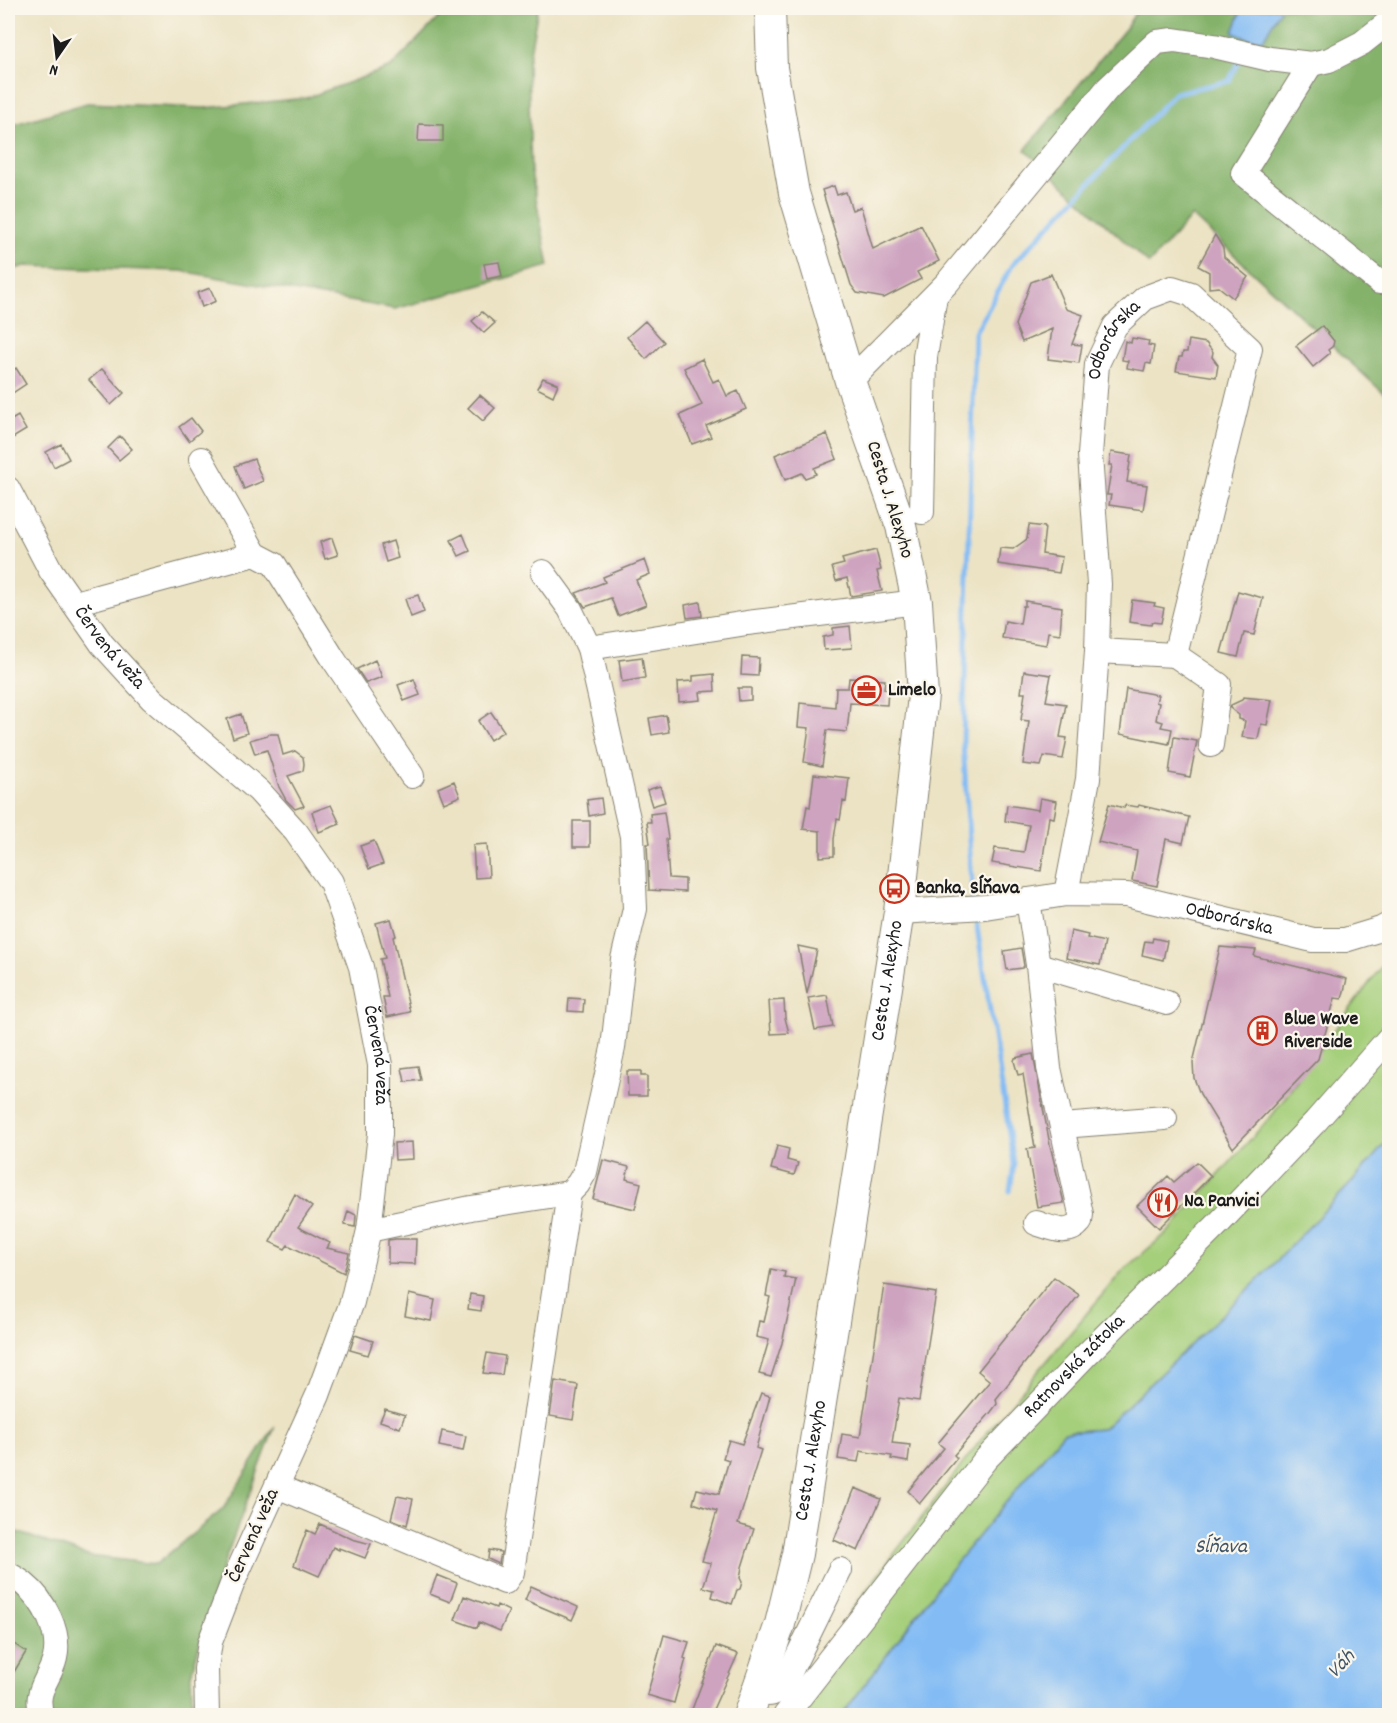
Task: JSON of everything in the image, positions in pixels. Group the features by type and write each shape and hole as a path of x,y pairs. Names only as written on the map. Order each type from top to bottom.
{"main road":[{"name":"Cesta J. Alexyho","path":"753,1704 780,1624 797,1554 899,912 923,696 917,602 901,526 850,381 794,193 772,68 770,8"}],"lane":[{"path":"850,381 935,296 1108,88 1158,42 1174,40 1214,46 1270,59 1311,64 1329,60 1362,43 1389,21"},
{"path":"1311,64 1243,173 1379,282"},
{"name":"Odborárska","path":"1066,894 1088,779 1097,651 1098,584 1090,455 1097,364 1115,326 1144,298 1172,288 1191,294 1250,349 1175,655"},
{"path":"922,512 925,357 935,296"},
{"path":"201,459 255,554 274,564 334,660 412,776"},
{"name":"Červená veža","path":"8,489 51,571 102,644 152,699 259,791 296,832 331,882 361,967 380,1065 380,1134 369,1230 352,1302 318,1395 233,1582 210,1642 206,1669 207,1716"},
{"path":"75,603 255,554"},
{"path":"369,1230 471,1208 569,1193 585,1172 613,1048 623,959 635,909 632,836 589,648 570,609 543,572"},
{"path":"589,648 747,623 917,602"},
{"path":"1097,651 1175,655 1219,685 1211,745"},
{"name":"Odborárska","path":"899,912 958,910 1066,894 1127,895 1313,940 1345,940 1382,929 1389,924"},
{"path":"1028,900 1038,965 1049,1068 1081,1214 1080,1222 1070,1231 1036,1223"},
{"path":"1038,965 1167,1003"},
{"name":"Ratnovská zátoka","path":"785,1716 985,1460 1087,1354 1219,1224 1316,1121 1389,1037"},
{"path":"1062,1126 1166,1118"},
{"path":"277,1486 505,1582 512,1572 569,1193"},
{"path":"753,1704 778,1692 784,1684 840,1570"},
{"path":"8,1574 24,1584 45,1608 54,1634 55,1658 41,1688 20,1716"},
{"path":"41,1688 39,1708 42,1716"}],"green space":[{"path":"446,8 538,8 528,64 531,172 549,266 395,309 181,271 25,266 8,271 8,126 87,103 204,108 306,98 391,67"},
{"path":"1138,8 1242,8 1233,33 1263,40 1281,8 1389,8 1389,398 1192,216 1149,264 1025,150 1126,28"},
{"path":"1389,956 1389,1139 1353,1181 1256,1282 1103,1429 1064,1432 951,1569 842,1715 797,1716 853,1608 980,1441 1123,1270 1168,1232 1273,1114"},
{"path":"275,1426 217,1582 191,1675 193,1715 8,1716 8,1529 88,1556 156,1564 223,1509"}],"water":[{"path":"1242,8 1281,8 1263,40 1250,39 1233,33"},
{"name":"Sĺňava","path":"1389,1139 1389,1715 842,1715 951,1569 1064,1432 1103,1429 1256,1282 1353,1181"}],"building":[{"path":"419,124 443,125 443,141 418,141"},
{"path":"834,186 837,195 846,192 852,210 861,207 873,249 921,225 939,261 917,272 921,279 884,298 857,293 851,285 822,190"},
{"path":"1215,235 1223,248 1224,257 1248,277 1233,298 1219,287 1209,288 1209,272 1198,266"},
{"path":"499,262 502,276 487,279 484,264"},
{"path":"1051,274 1066,309 1083,315 1072,344 1082,345 1079,363 1048,359 1052,329 1022,342 1015,325 1031,282"},
{"path":"210,288 216,301 202,307 197,293"},
{"path":"482,312 495,323 484,333 472,321"},
{"path":"645,321 664,342 646,359 627,337"},
{"path":"1322,326 1334,341 1333,346 1328,350 1330,353 1313,367 1296,346"},
{"path":"1132,338 1149,341 1148,345 1154,346 1151,364 1146,363 1144,371 1127,368 1128,361 1122,360 1125,341 1131,343"},
{"path":"1189,340 1206,343 1213,352 1212,357 1218,365 1216,377 1176,371 1179,357 1182,357 1183,352 1187,352"},
{"path":"702,359 713,382 719,379 727,396 738,391 746,409 706,426 711,437 692,444 680,415 702,405 684,368"},
{"path":"16,368 26,384 8,396 8,374"},
{"path":"102,369 124,393 111,405 89,380"},
{"path":"543,378 558,384 553,396 537,388"},
{"path":"480,395 495,408 483,421 468,408"},
{"path":"18,416 26,430 8,441 8,422"},
{"path":"191,418 201,431 189,441 179,427"},
{"path":"827,434 837,459 814,468 816,474 805,478 802,473 785,480 775,455"},
{"path":"120,436 132,449 119,460 108,448"},
{"path":"61,444 69,459 54,467 46,452"},
{"path":"1111,452 1131,455 1127,482 1147,485 1143,510 1109,505 1111,495 1107,495 1112,465 1109,465"},
{"path":"254,459 263,481 244,489 235,466"},
{"path":"1029,525 1045,527 1042,554 1062,557 1059,573 998,564 1000,548 1013,549 1027,539"},
{"path":"463,534 470,551 459,556 451,540"},
{"path":"332,538 338,555 325,559 320,542"},
{"path":"393,541 398,558 386,562 381,545"},
{"path":"876,550 881,570 877,571 882,591 851,596 847,578 836,581 832,567 844,564 842,559"},
{"path":"645,560 650,574 636,580 646,605 618,616 611,598 585,607 576,593 605,582 603,577"},
{"path":"1238,591 1263,598 1254,635 1244,633 1238,657 1221,653"},
{"path":"418,595 424,612 411,617 405,599"},
{"path":"1132,600 1155,603 1154,606 1164,608 1161,623 1152,622 1151,625 1129,622"},
{"path":"1025,601 1062,607 1060,634 1048,632 1046,645 1002,638 1005,621 1020,624"},
{"path":"700,602 702,616 687,618 685,605"},
{"path":"850,626 852,648 824,650 823,637 833,635 833,628"},
{"path":"642,657 645,678 622,682 619,660"},
{"path":"742,657 759,658 758,676 741,675"},
{"path":"375,660 382,677 366,683 357,669"},
{"path":"1024,671 1051,675 1046,701 1066,704 1060,737 1067,738 1063,759 1044,756 1041,766 1023,764 1029,721 1021,720 1025,693 1021,693"},
{"path":"714,674 715,691 700,692 701,700 679,702 678,682 693,681 693,676"},
{"path":"849,678 885,680 884,689 888,690 887,705 850,703 847,732 827,730 822,766 804,762 809,728 798,727 800,703 835,707 836,688 848,688"},
{"path":"414,679 420,695 404,701 398,685"},
{"path":"738,688 751,688 751,700 739,701"},
{"path":"1126,689 1158,695 1156,720 1163,722 1161,727 1172,729 1169,744 1120,734"},
{"path":"1243,697 1272,700 1267,725 1261,724 1258,739 1242,737 1245,721 1239,719 1239,715 1230,708"},
{"path":"491,712 504,731 490,740 478,721"},
{"path":"241,714 247,733 233,738 227,719"},
{"path":"666,715 669,732 652,735 649,718"},
{"path":"278,734 283,755 295,751 303,757 303,771 288,776 304,806 295,809 286,800 279,787 267,750 255,754 250,740"},
{"path":"1174,737 1197,741 1190,777 1169,773"},
{"path":"814,774 849,778 846,802 843,801 840,820 837,819 834,856 820,857 820,831 803,829 807,806 810,807"},
{"path":"454,781 460,796 444,803 438,788"},
{"path":"660,786 665,802 652,806 647,790"},
{"path":"601,798 603,813 589,816 587,800"},
{"path":"1040,798 1057,801 1054,818 1049,817 1041,871 992,863 995,848 1024,852 1029,825 1005,821 1007,805 1038,810"},
{"path":"1109,804 1124,808 1125,805 1138,807 1139,805 1189,817 1183,843 1166,839 1157,886 1132,881 1137,851 1098,842"},
{"path":"331,805 340,824 319,832 312,812"},
{"path":"664,812 668,839 666,839 669,878 685,879 685,892 649,890 647,844 650,844 647,822 651,822 650,814"},
{"path":"573,821 590,821 590,847 573,847"},
{"path":"374,841 383,864 369,869 360,846"},
{"path":"487,844 489,877 475,878 473,845"},
{"path":"391,919 410,1012 387,1017 383,997 388,997 380,959 385,958 376,923"},
{"path":"1071,931 1105,942 1100,965 1066,958"},
{"path":"1153,938 1167,941 1163,960 1142,955 1145,941 1152,942"},
{"path":"798,946 817,950 807,994"},
{"name":"Blue Wave Riverside","path":"1220,947 1256,950 1254,956 1347,979 1342,999 1335,998 1318,1059 1233,1148 1200,1094 1194,1078 1193,1063"},
{"path":"1021,948 1024,966 1007,970 1004,951"},
{"path":"827,995 833,1027 815,1030 808,998"},
{"path":"569,998 584,999 583,1012 568,1011"},
{"path":"784,1000 789,1033 771,1034 769,1001"},
{"path":"1033,1054 1050,1145 1064,1203 1037,1207 1027,1149 1035,1148 1023,1074 1018,1075 1014,1061 1015,1058"},
{"path":"418,1066 421,1080 405,1082 402,1068"},
{"path":"627,1071 641,1071 641,1076 647,1076 647,1096 628,1096"},
{"path":"412,1142 413,1159 395,1160 394,1143"},
{"path":"777,1146 789,1149 787,1160 798,1163 794,1175 771,1169"},
{"path":"603,1160 629,1167 626,1179 641,1183 635,1209 593,1199"},
{"name":"Na Panvici","path":"1197,1162 1211,1176 1159,1228 1137,1206 1168,1176 1174,1182"},
{"path":"295,1194 312,1207 298,1227 330,1243 327,1248 349,1253 344,1273 288,1245 285,1249 270,1242"},
{"path":"348,1211 356,1215 355,1227 344,1225"},
{"path":"416,1239 415,1264 388,1263 388,1240"},
{"path":"771,1269 785,1272 784,1277 796,1279 782,1343 771,1377 759,1374 769,1340 756,1337 759,1321 764,1322 770,1297 766,1296"},
{"path":"1054,1277 1079,1295 996,1399 997,1404 954,1455 957,1458 920,1503 908,1491 944,1448 938,1443 990,1381 978,1371"},
{"path":"884,1285 936,1293 919,1401 899,1398 892,1443 910,1445 908,1462 891,1459 892,1456 860,1451 858,1462 838,1459 842,1434 860,1437"},
{"path":"409,1294 435,1300 431,1321 405,1316"},
{"path":"470,1294 483,1296 481,1311 468,1309"},
{"path":"355,1335 373,1341 368,1355 350,1350"},
{"path":"487,1353 505,1356 502,1375 483,1373"},
{"path":"555,1381 578,1385 573,1420 550,1416"},
{"path":"761,1393 770,1396 756,1448 761,1450 738,1524 754,1529 742,1567 740,1589 737,1590 732,1604 712,1597 714,1590 703,1587 711,1563 702,1561 717,1511 693,1503 697,1489 719,1494 729,1460 723,1458 729,1440 742,1444"},
{"path":"385,1409 405,1415 400,1428 380,1421"},
{"path":"442,1431 466,1436 463,1451 439,1446"},
{"path":"855,1488 881,1499 858,1551 834,1540"},
{"path":"397,1496 413,1499 407,1525 391,1519"},
{"path":"320,1524 352,1539 371,1544 365,1558 333,1547 319,1576 294,1565 307,1530 315,1534"},
{"path":"489,1550 501,1552 499,1564 488,1559"},
{"path":"437,1575 457,1583 450,1602 430,1594"},
{"path":"531,1586 578,1607 572,1620 525,1600"},
{"path":"464,1596 496,1608 497,1605 509,1611 500,1631 479,1622 477,1628 455,1620"},
{"path":"664,1635 689,1642 674,1703 647,1695"},
{"path":"8,1640 26,1652 8,1682"},
{"path":"716,1646 738,1654 710,1716 698,1716 691,1712"}],"waterway":[{"path":"973,902 963,743 975,333 1012,265 1175,93 1229,81 1241,57"},
{"path":"975,914 1014,1164 1010,1191"}],"place":[{"name":"Limelo","path":"867,691"},
{"name":"Banka, Sĺňava","path":"895,889"},
{"name":"Blue Wave Riverside","path":"1263,1031"},
{"name":"Na Panvici","path":"1163,1202"}],"water label":[{"name":"Váh","path":"1342,1665"}]}
